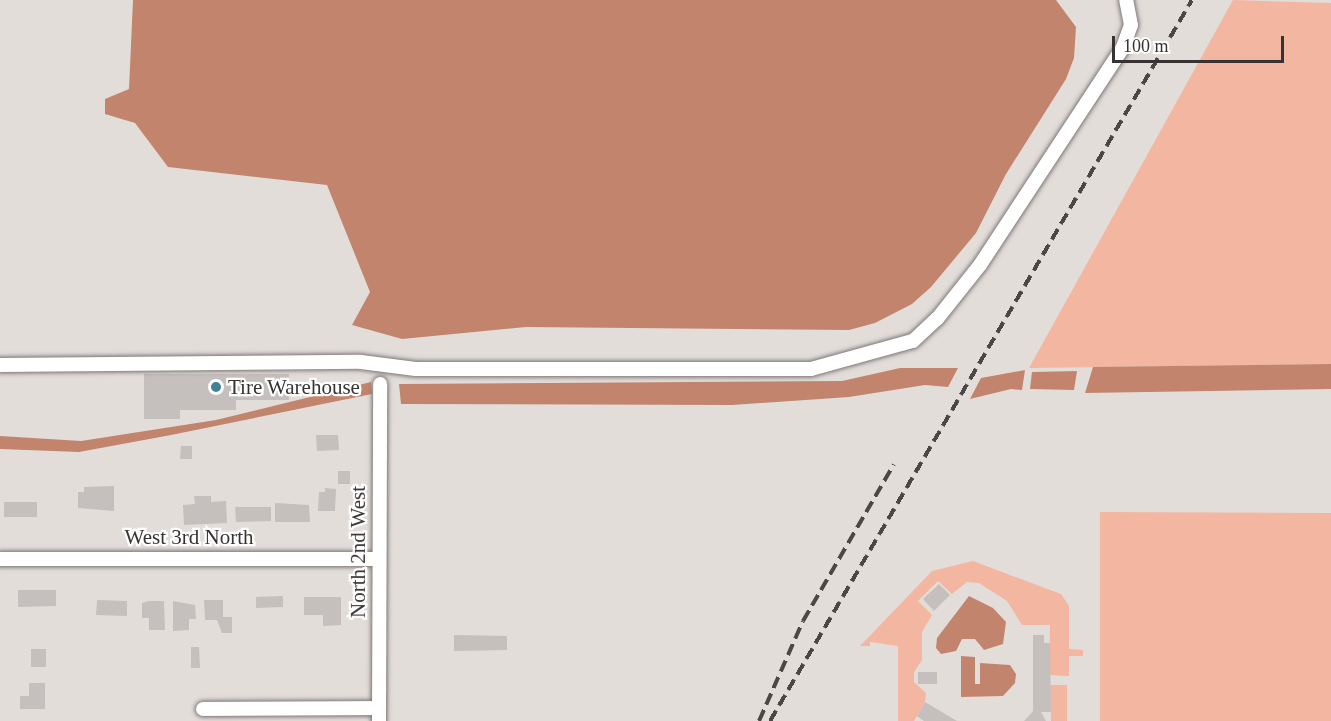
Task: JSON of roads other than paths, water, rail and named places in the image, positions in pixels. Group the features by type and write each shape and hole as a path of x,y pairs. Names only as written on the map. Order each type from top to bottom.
{"street":[{"path":"0,365 361,362 416,369 811,369 913,341 937,319 980,265 1123,47 1131,25 1126,0"},
{"name":"North 2nd West","path":"379,715 380,384"},
{"name":"West 3rd North","path":"0,559 379,559"},
{"path":"203,709 379,715"}],"railway":[{"path":"770,721 1192,0"},
{"path":"759,721 803,621 894,464"}],"place":[{"name":"Tire Warehouse","path":"216,387"}]}
